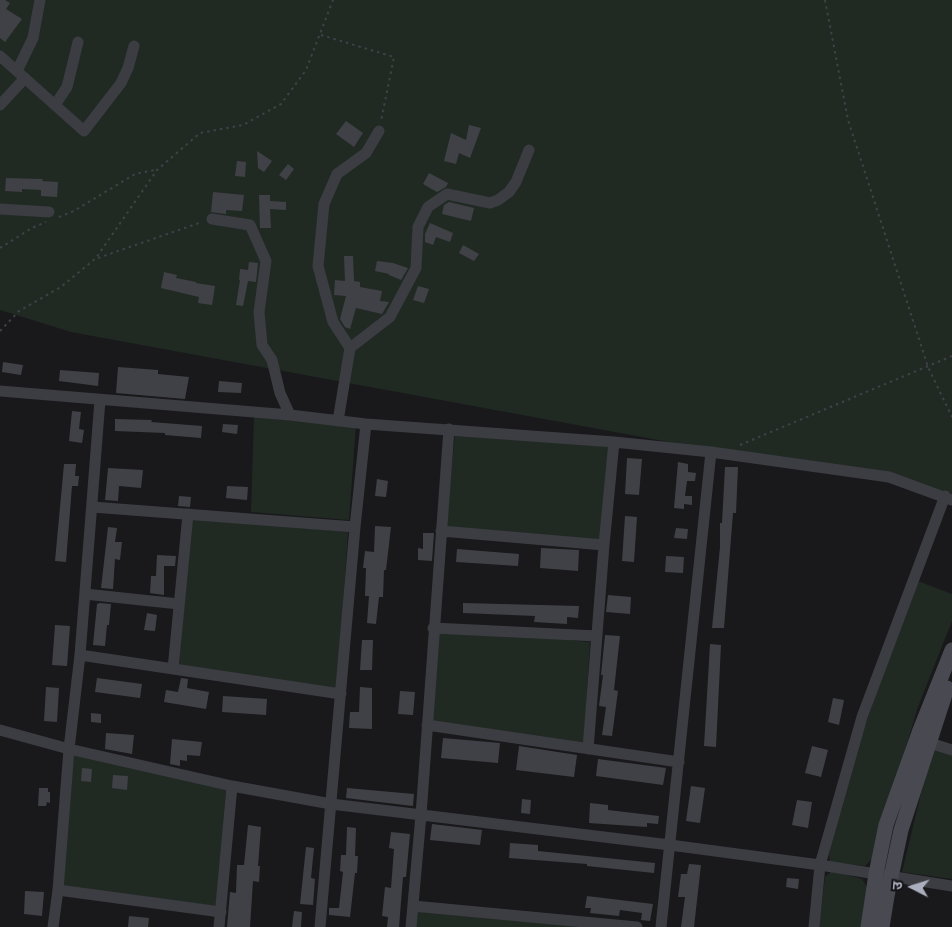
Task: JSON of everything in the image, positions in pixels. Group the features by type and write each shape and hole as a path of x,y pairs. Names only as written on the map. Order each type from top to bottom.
{"street":[{"path":"0,105 21,75 33,38 40,0"},
{"path":"55,105 65,92 70,81 78,42"},
{"path":"0,58 84,132 121,83 128,68 134,46"},
{"path":"338,420 350,348 333,322 318,266 324,204 338,174 366,153 379,130"},
{"path":"350,348 390,317 416,268 418,227 428,206 447,194 490,203 498,200 509,192 516,182 529,150"},
{"path":"0,209 52,217"},
{"path":"212,219 250,225 266,261 258,312 262,345 272,360 280,393 290,415"},
{"path":"0,392 290,415 366,424 614,442 711,452 889,477 949,498 862,717 820,865 814,927"},
{"path":"53,927 58,890 69,749 80,655 100,400"},
{"path":"320,927 354,527 366,424"},
{"path":"411,927 449,429"},
{"path":"588,749 614,442"},
{"path":"661,927 711,452"},
{"path":"92,507 354,527"},
{"path":"173,669 188,514"},
{"path":"441,530 604,545"},
{"path":"85,594 179,604"},
{"path":"433,628 597,636"},
{"path":"868,927 883,876 901,830 952,650"},
{"path":"80,655 341,694"},
{"path":"923,750 952,675"},
{"path":"427,724 679,762"},
{"path":"0,730 69,749 232,786 331,804 670,845 820,865 952,886"},
{"path":"923,750 952,750"},
{"path":"220,927 232,786"},
{"path":"882,927 883,876"},
{"path":"58,890 221,912"},
{"path":"413,906 637,927"}],"path":[{"path":"0,331 19,312 61,287 96,258 157,170 200,133 243,124 281,104 306,70 321,35 332,0"},
{"path":"825,0 848,120 928,367 952,417"},
{"path":"321,35 394,57 379,130"},
{"path":"0,248 52,217 74,211 135,174 157,170"},
{"path":"96,258 212,219"},
{"path":"738,446 952,356"}],"shaded area":[{"path":"0,0 952,0 952,494 71,332 0,310"},
{"path":"254,416 356,425 349,520 251,512"},
{"path":"455,434 610,446 600,542 445,530"},
{"path":"189,518 348,532 337,692 179,665"},
{"path":"915,580 952,594 952,621 918,707 872,859 865,866 830,862 829,854 840,799"},
{"path":"468,631 590,642 584,745 432,722 438,634"},
{"path":"932,748 952,755 952,879 902,872"},
{"path":"74,753 226,789 216,906 63,887"},
{"path":"832,871 862,879 869,890 862,927 819,927 825,877"},
{"path":"418,911 584,927 413,927"}],"building":[{"path":"0,0 10,3 6,9 22,19 5,42 0,38"},
{"path":"346,121 363,133 354,147 336,134"},
{"path":"469,125 481,128 470,158 459,153 456,164 444,161 451,133 466,140"},
{"path":"257,151 272,161 264,172 258,168"},
{"path":"237,161 246,162 245,177 235,176"},
{"path":"288,164 294,169 286,180 279,175"},
{"path":"429,173 448,183 446,187 437,192 423,184"},
{"path":"6,178 43,179 42,181 58,182 57,197 41,196 41,190 22,189 22,192 5,191"},
{"path":"213,192 244,195 242,211 226,210 226,214 211,212"},
{"path":"259,195 270,195 270,201 286,202 286,210 270,209 271,228 260,228"},
{"path":"449,202 474,208 471,221 442,214 444,205"},
{"path":"430,223 453,233 450,242 436,237 433,245 425,242 425,234"},
{"path":"463,245 479,254 474,261 459,253"},
{"path":"344,256 353,256 354,281 360,282 360,287 382,291 380,301 389,302 382,314 356,308 350,329 345,327 340,319 346,296 334,295 335,280 345,281"},
{"path":"377,261 393,263 408,268 401,280 389,274 375,271"},
{"path":"249,262 258,263 256,282 248,281 243,306 236,305 240,269 248,270"},
{"path":"164,272 177,275 176,278 215,286 212,305 198,303 199,297 161,288"},
{"path":"418,286 429,289 424,303 413,300"},
{"path":"3,362 23,365 21,375 2,372"},
{"path":"118,367 158,370 158,374 189,377 185,399 116,393"},
{"path":"60,370 99,373 98,386 59,381"},
{"path":"219,381 242,383 241,393 218,392"},
{"path":"72,411 81,412 79,429 84,430 82,443 69,441"},
{"path":"115,419 152,420 151,422 202,426 201,438 165,435 165,433 115,431"},
{"path":"223,424 238,425 237,434 222,432"},
{"path":"627,458 642,459 639,495 625,494"},
{"path":"678,462 688,464 688,472 696,473 695,481 687,481 685,496 692,496 692,505 684,504 684,509 674,508"},
{"path":"64,464 76,464 75,476 79,476 78,486 72,486 66,562 55,561"},
{"path":"725,467 738,467 736,513 733,513 724,628 712,628 720,547 720,523 722,523"},
{"path":"108,468 143,470 141,488 119,486 118,501 105,500"},
{"path":"377,479 388,481 386,497 375,496"},
{"path":"227,486 248,487 247,500 226,498"},
{"path":"179,496 191,497 190,507 178,506"},
{"path":"625,516 637,517 634,562 622,561"},
{"path":"375,526 391,527 386,570 384,570 383,597 379,597 376,624 367,623 369,596 365,596 366,568 363,568 365,551 374,552"},
{"path":"108,527 117,528 115,542 122,542 120,560 115,559 113,589 101,588"},
{"path":"676,528 688,529 687,539 674,538"},
{"path":"423,533 434,533 432,561 418,560 418,548 423,549"},
{"path":"541,548 579,550 578,571 540,568"},
{"path":"457,549 519,554 518,566 456,562"},
{"path":"157,555 176,556 175,566 164,566 164,595 150,593 151,576 156,576"},
{"path":"666,556 684,557 683,573 665,572"},
{"path":"608,595 631,597 630,614 606,612"},
{"path":"463,603 579,606 578,618 567,617 567,624 534,622 535,616 463,613"},
{"path":"97,604 111,604 105,646 93,645"},
{"path":"147,613 157,615 155,631 144,630"},
{"path":"55,625 70,626 67,666 52,665"},
{"path":"605,635 620,636 614,690 618,691 612,736 602,735 606,707 599,706"},
{"path":"362,640 373,640 372,670 360,670"},
{"path":"710,644 721,645 716,747 704,746"},
{"path":"97,678 142,684 140,698 95,692"},
{"path":"181,678 188,679 187,688 209,692 206,709 164,702 166,690 178,692"},
{"path":"46,687 59,688 57,722 44,721"},
{"path":"360,687 372,688 372,729 349,728 350,712 359,712"},
{"path":"400,691 415,692 413,715 398,714"},
{"path":"223,696 267,699 266,715 222,712"},
{"path":"833,698 844,700 839,725 828,722"},
{"path":"91,713 101,714 101,723 91,722"},
{"path":"106,733 134,735 132,754 105,749"},
{"path":"443,738 500,743 498,763 441,758"},
{"path":"172,739 202,742 200,756 187,755 187,761 180,760 180,766 170,764"},
{"path":"519,746 577,755 574,777 516,770"},
{"path":"812,746 828,750 821,777 805,773"},
{"path":"598,759 666,768 663,785 596,776"},
{"path":"82,768 92,769 91,782 81,781"},
{"path":"113,775 128,776 127,790 112,788"},
{"path":"691,786 705,788 700,823 686,821"},
{"path":"39,788 48,788 48,792 50,792 50,803 47,802 46,806 38,806"},
{"path":"347,788 414,794 413,806 346,798"},
{"path":"522,799 531,800 530,814 521,813"},
{"path":"797,800 812,802 808,828 792,825"},
{"path":"590,803 608,805 608,810 659,816 658,824 647,823 647,827 589,823"},
{"path":"432,824 482,830 480,845 430,840"},
{"path":"248,825 261,827 258,866 260,866 259,882 253,881 250,927 227,927 230,892 236,893 237,865 244,865"},
{"path":"347,827 356,828 355,856 358,856 350,917 329,915 329,908 339,908 343,872 340,871 341,855 346,855"},
{"path":"391,832 410,834 406,877 403,877 399,927 387,927 388,917 382,916 385,887 391,888 394,849 389,848"},
{"path":"510,843 538,845 538,851 655,863 654,873 587,866 587,864 509,858"},
{"path":"306,847 314,848 311,878 315,879 313,905 300,904"},
{"path":"689,864 701,865 694,927 681,927 685,897 678,897 681,874 687,874"},
{"path":"787,878 799,879 798,889 786,887"},
{"path":"25,891 44,892 42,916 24,914"},
{"path":"587,896 653,904 650,921 641,920 642,913 620,910 619,916 590,913 591,908 585,908"},
{"path":"294,911 302,912 301,927 292,927"},
{"path":"129,916 149,918 148,927 128,927"}]}
